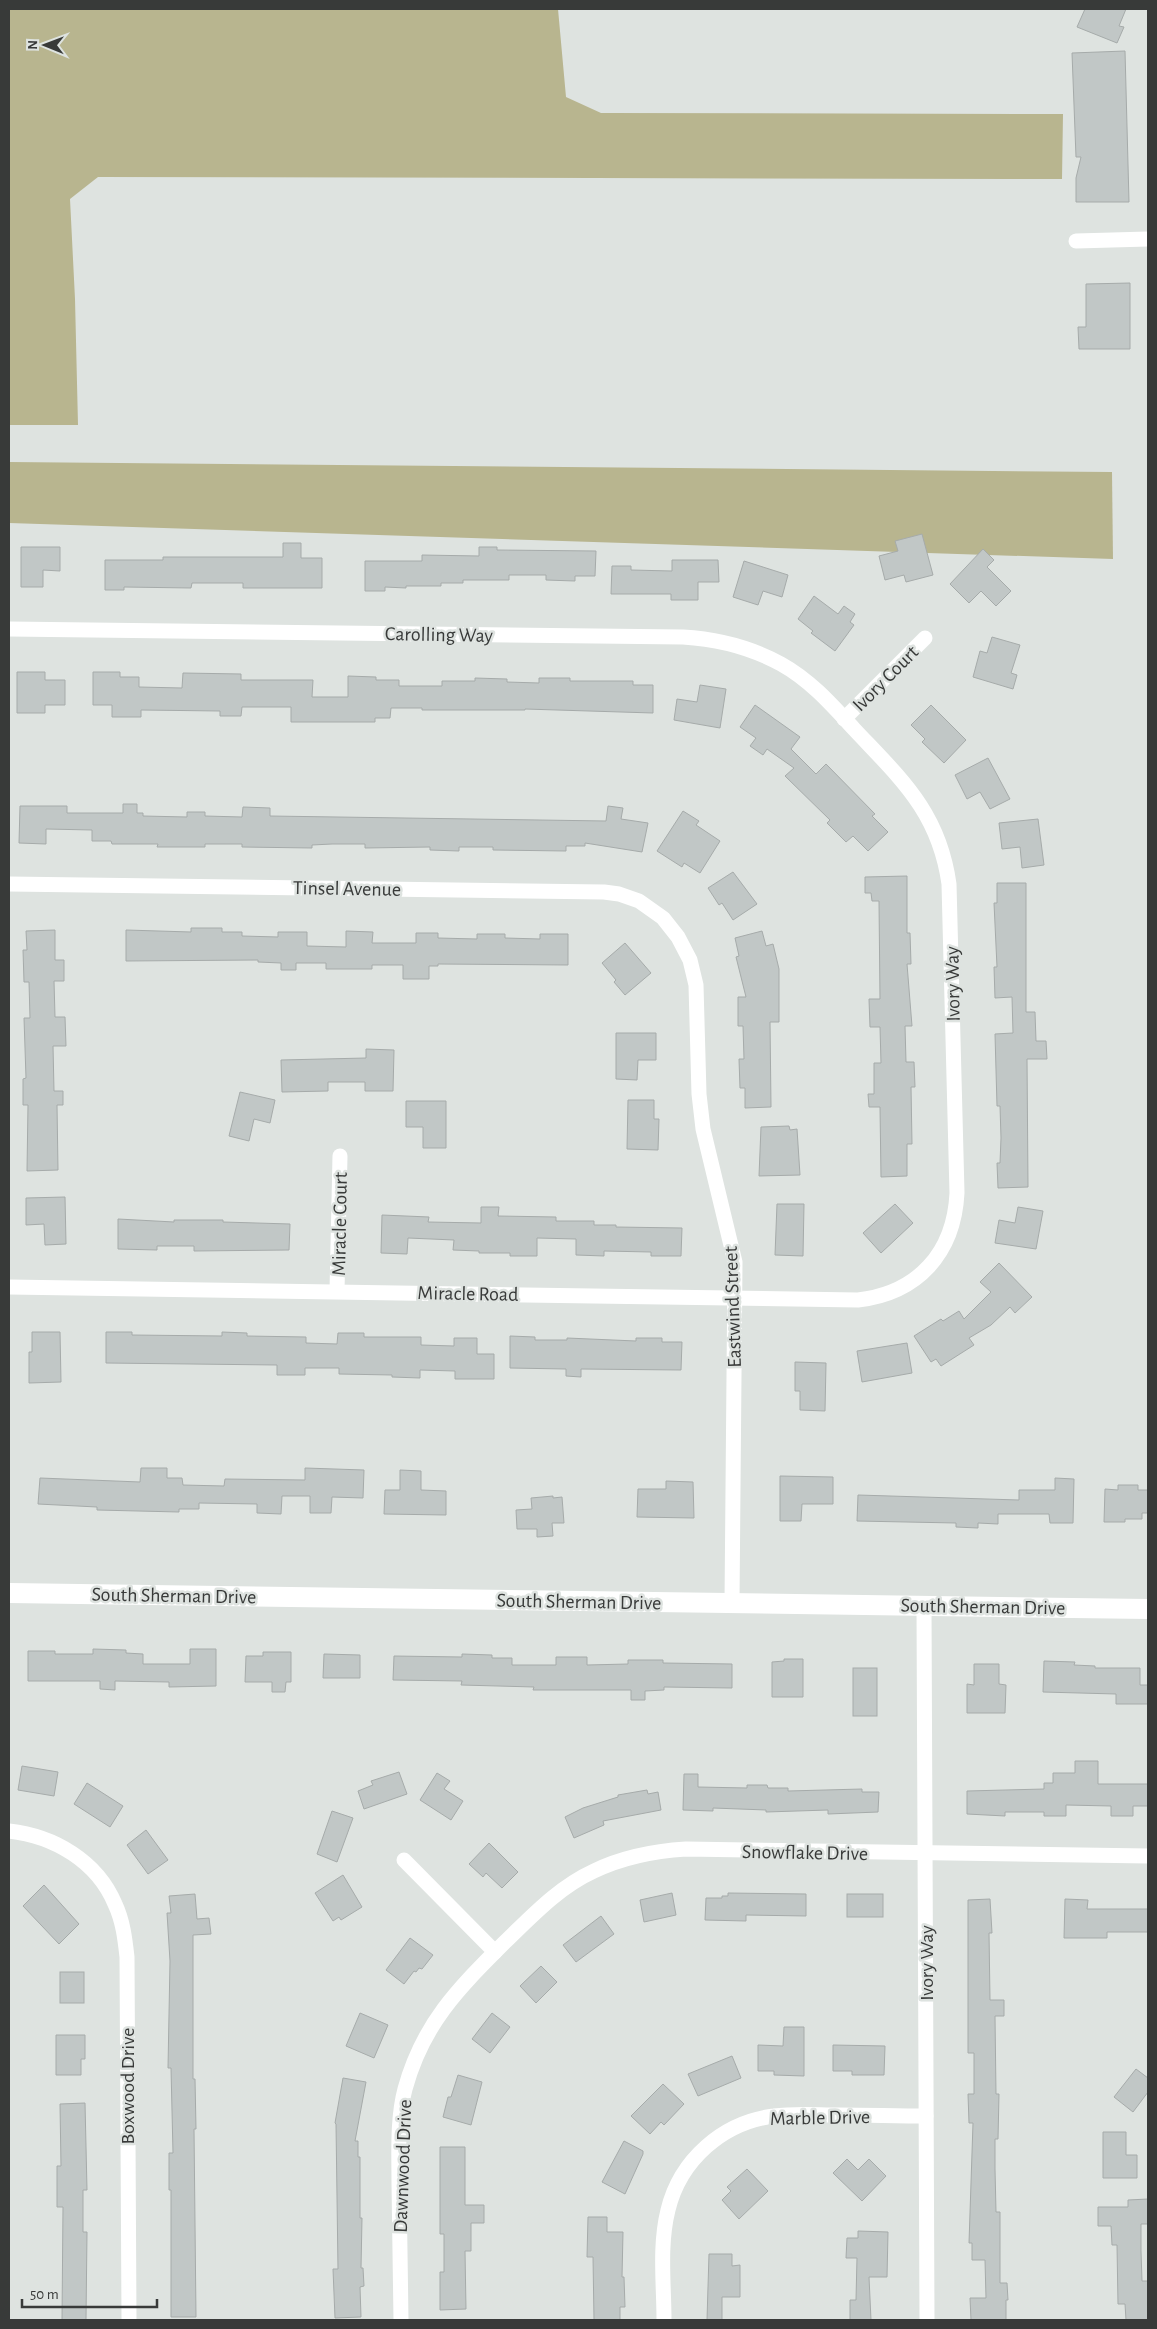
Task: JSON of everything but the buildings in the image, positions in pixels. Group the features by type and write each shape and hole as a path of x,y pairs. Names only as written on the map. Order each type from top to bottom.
{"street":[{"path":"1076,241 1148,239"},
{"name":"Carolling Way","path":"9,629 700,638 734,644 782,665 817,690 844,719"},
{"name":"Ivory Court","path":"844,719 925,638"},
{"name":"Ivory Way","path":"844,719 908,785 922,805 937,835 947,867 957,1203 952,1229 945,1246 921,1274"},
{"name":"Tinsel Avenue","path":"9,884 604,892 626,896 646,905 663,918 674,930"},
{"name":"Eastwind Street","path":"674,930 690,960 696,985 698,1094 701,1114 734,1252 732,1603"},
{"name":"Miracle Court","path":"337,1291 340,1156"},
{"name":"Miracle Road","path":"9,1287 858,1300 872,1298 904,1286 921,1274"},
{"name":"South Sherman Drive","path":"9,1593 1148,1609"},
{"name":"Ivory Way","path":"924,1606 927,2320"},
{"name":"Boxwood Drive","path":"9,1832 49,1841 86,1863 103,1883 116,1906 124,1931 127,1957 128,2320"},
{"name":"Snowflake Drive","path":"495,1952 538,1909 566,1888 595,1870 636,1856 686,1849 1148,1856"},
{"path":"404,1860 495,1952"},
{"name":"Dawnwood Drive","path":"400,2320 399,2144 405,2089 415,2057 436,2018 459,1989 495,1952"},
{"name":"Marble Drive","path":"664,2320 663,2236 668,2210 677,2185 702,2150 731,2129 748,2122 783,2115 926,2116"}],"shaded area":[{"path":"9,9 558,9 566,97 601,113 1063,114 1062,179 98,177 70,199 78,425 9,425"},
{"path":"9,462 1112,472 1113,559 9,523"}]}
